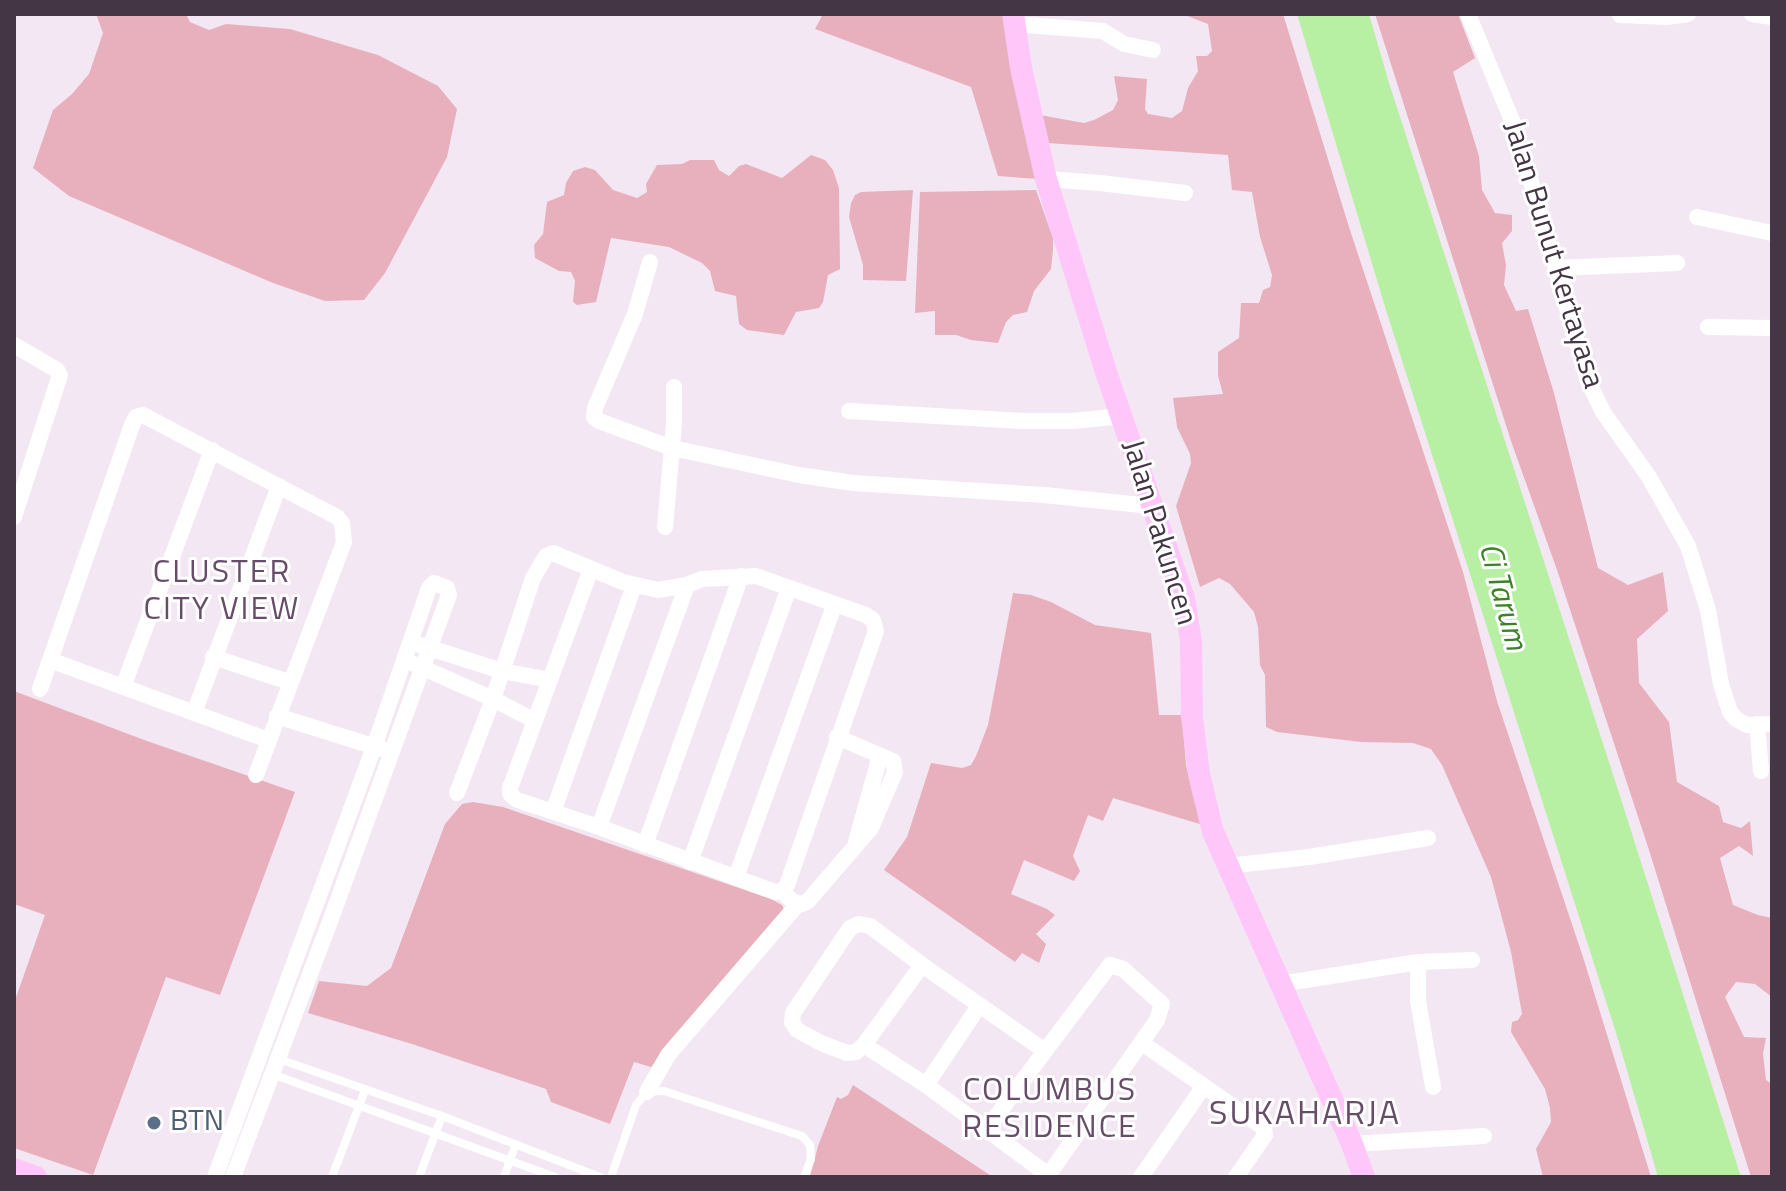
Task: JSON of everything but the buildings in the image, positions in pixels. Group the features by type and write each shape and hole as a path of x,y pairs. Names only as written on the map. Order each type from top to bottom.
{"street":[{"name":"Jalan Bunut Kertayasa","path":"1468,14 1513,123 1582,364 1596,399 1649,477 1688,546 1708,610 1721,684 1730,712 1747,725 1764,724"},
{"path":"1620,15 1667,17 1688,14"},
{"path":"1752,14 1772,17"},
{"path":"1014,19 1103,31 1124,44 1153,50"},
{"name":"Jalan Pakuncen","path":"1014,19 1026,95 1046,179 1121,416 1184,598 1191,641 1192,717 1199,774 1213,832 1364,1177"},
{"path":"1046,179 1185,193"},
{"path":"1697,217 1772,233"},
{"path":"650,262 635,314 595,408 594,417 599,421 672,448 799,475 853,483 1044,495 1151,506"},
{"path":"1557,268 1677,263"},
{"path":"1708,327 1772,328"},
{"path":"14,345 57,370 60,375 60,383 14,517"},
{"path":"665,527 674,387"},
{"path":"849,411 1023,421 1073,421 1121,416"},
{"path":"40,689 136,417 143,415 337,517 344,529 344,542 256,775"},
{"path":"123,687 212,450"},
{"path":"194,713 279,486"},
{"path":"457,793 493,699 533,578 546,556 553,553 634,586 658,590 702,579 756,576 866,615 873,620 876,631 787,885 782,891 775,892 517,800 510,794 591,569"},
{"path":"645,845 741,576"},
{"path":"215,1177 374,747 430,584 447,588 449,595 233,1177"},
{"path":"599,827 687,585"},
{"path":"553,812 634,586"},
{"path":"690,862 789,588"},
{"path":"736,877 834,606"},
{"path":"411,642 502,671 550,680"},
{"path":"213,657 289,682"},
{"path":"50,660 268,740"},
{"path":"404,660 535,721"},
{"path":"277,716 391,752"},
{"path":"1761,771 1764,724"},
{"path":"647,1092 668,1055 798,904 808,901 871,828 895,772 893,761 837,737"},
{"path":"1227,866 1428,838"},
{"path":"782,891 798,904"},
{"path":"922,965 856,1052 847,1053 797,1030 792,1022 793,1013 850,928 859,924 870,926 1045,1051"},
{"path":"1281,984 1418,962 1472,960"},
{"path":"1418,962 1418,1001 1433,1087"},
{"path":"864,1045 926,1085 986,1130 1049,1176 1142,1043 1157,1020 1162,1004 1123,969 1110,965 986,1130"},
{"path":"926,1085 979,1006"},
{"path":"1142,1043 1264,1128 1265,1135 1236,1177"},
{"path":"1141,1177 1204,1086"},
{"path":"1352,1144 1484,1136"},
{"path":"14,1169 36,1177"}],"lane":[{"path":"275,1066 365,1090 442,1116 600,1177"},
{"path":"275,1066 360,1105 555,1177"},
{"path":"332,1177 365,1090"},
{"path":"611,1177 636,1105 647,1092 664,1091 802,1136 810,1145 811,1159 804,1177"},
{"path":"419,1177 442,1116"},
{"path":"504,1177 515,1146"}],"shaded area":[{"path":"96,14 186,14 190,22 209,30 226,24 290,29 378,55 438,86 457,109 447,157 385,273 364,300 325,301 273,283 69,196 33,168 53,110 89,74 103,33"},
{"path":"823,14 1003,14 1037,179 998,176 971,87 815,29"},
{"path":"1182,14 1283,14 1349,227 1463,572 1497,701 1583,957 1651,1177 1543,1177 1536,1149 1551,1122 1550,1108 1545,1089 1511,1032 1512,1022 1522,1014 1511,952 1491,877 1442,765 1431,749 1413,743 1361,742 1277,732 1266,727 1265,675 1260,665 1254,612 1230,584 1219,578 1200,587 1176,506 1191,463 1177,427 1173,398 1223,394 1218,376 1218,352 1239,338 1241,303 1259,303 1263,290 1270,287 1272,275 1260,237 1252,192 1232,190 1228,155 1047,143 1040,115 1084,123 1113,110 1118,100 1114,76 1147,79 1145,109 1148,114 1172,118 1182,111 1188,88 1198,71 1196,56 1207,56 1212,51 1208,24"},
{"path":"1375,14 1458,14 1475,58 1453,72 1479,156 1482,190 1495,213 1512,215 1512,231 1502,243 1506,265 1504,285 1516,311 1528,309 1554,393 1598,568 1628,585 1663,572 1668,611 1637,639 1639,683 1669,722 1677,782 1719,806 1723,822 1741,828 1750,821 1753,856 1739,846 1720,858 1733,905 1772,918 1772,997 1755,984 1736,982 1725,997 1744,1037 1766,1038 1763,1054 1766,1080 1772,1084 1772,1177 1751,1177 1648,847 1511,441"},
{"path":"811,155 825,160 833,170 839,188 840,269 828,275 819,308 796,312 784,335 747,330 739,324 736,296 715,291 710,271 702,263 669,247 611,238 596,302 577,305 573,302 575,281 571,272 559,271 535,258 534,245 543,234 547,202 564,195 573,171 585,167 595,170 613,190 637,198 647,192 646,184 657,165 714,160 719,170 729,176 739,166 746,164 782,178"},
{"path":"913,190 906,281 863,280 863,265 849,217 855,195 861,192"},
{"path":"1036,190 1053,238 1053,250 1051,269 1034,291 1027,312 1013,315 1006,322 998,343 956,335 935,335 935,311 915,313 920,192"},
{"path":"1013,593 1051,602 1095,625 1151,633 1159,715 1182,715 1186,765 1203,825 1113,798 1103,821 1088,815 1073,856 1080,871 1074,881 1024,860 1011,894 1055,915 1036,934 1046,944 1039,963 1022,953 1015,962 884,870 907,837 931,763 962,768 971,765 976,756 988,725"},
{"path":"14,691 295,792 220,995 166,977 93,1175 14,1148 14,1003 45,915 14,904"},
{"path":"473,802 503,807 771,899 784,909 651,1067 634,1062 610,1124 551,1102 546,1089 308,1013 319,981 367,986 391,968 445,824 462,804"},
{"path":"853,1085 993,1177 810,1177 837,1097 841,1099 848,1095"}],"water":[{"name":"Ci Tarum","path":"1297,14 1369,14 1741,1177 1658,1177 1617,1036 1386,310"}],"place":[{"name":"BTN","path":"154,1123"}],"district":[{"name":"CLUSTER CITY VIEW","path":"222,592"},
{"name":"COLUMBUS RESIDENCE","path":"1050,1110"},
{"name":"SUKAHARJA","path":"1305,1116"}]}
